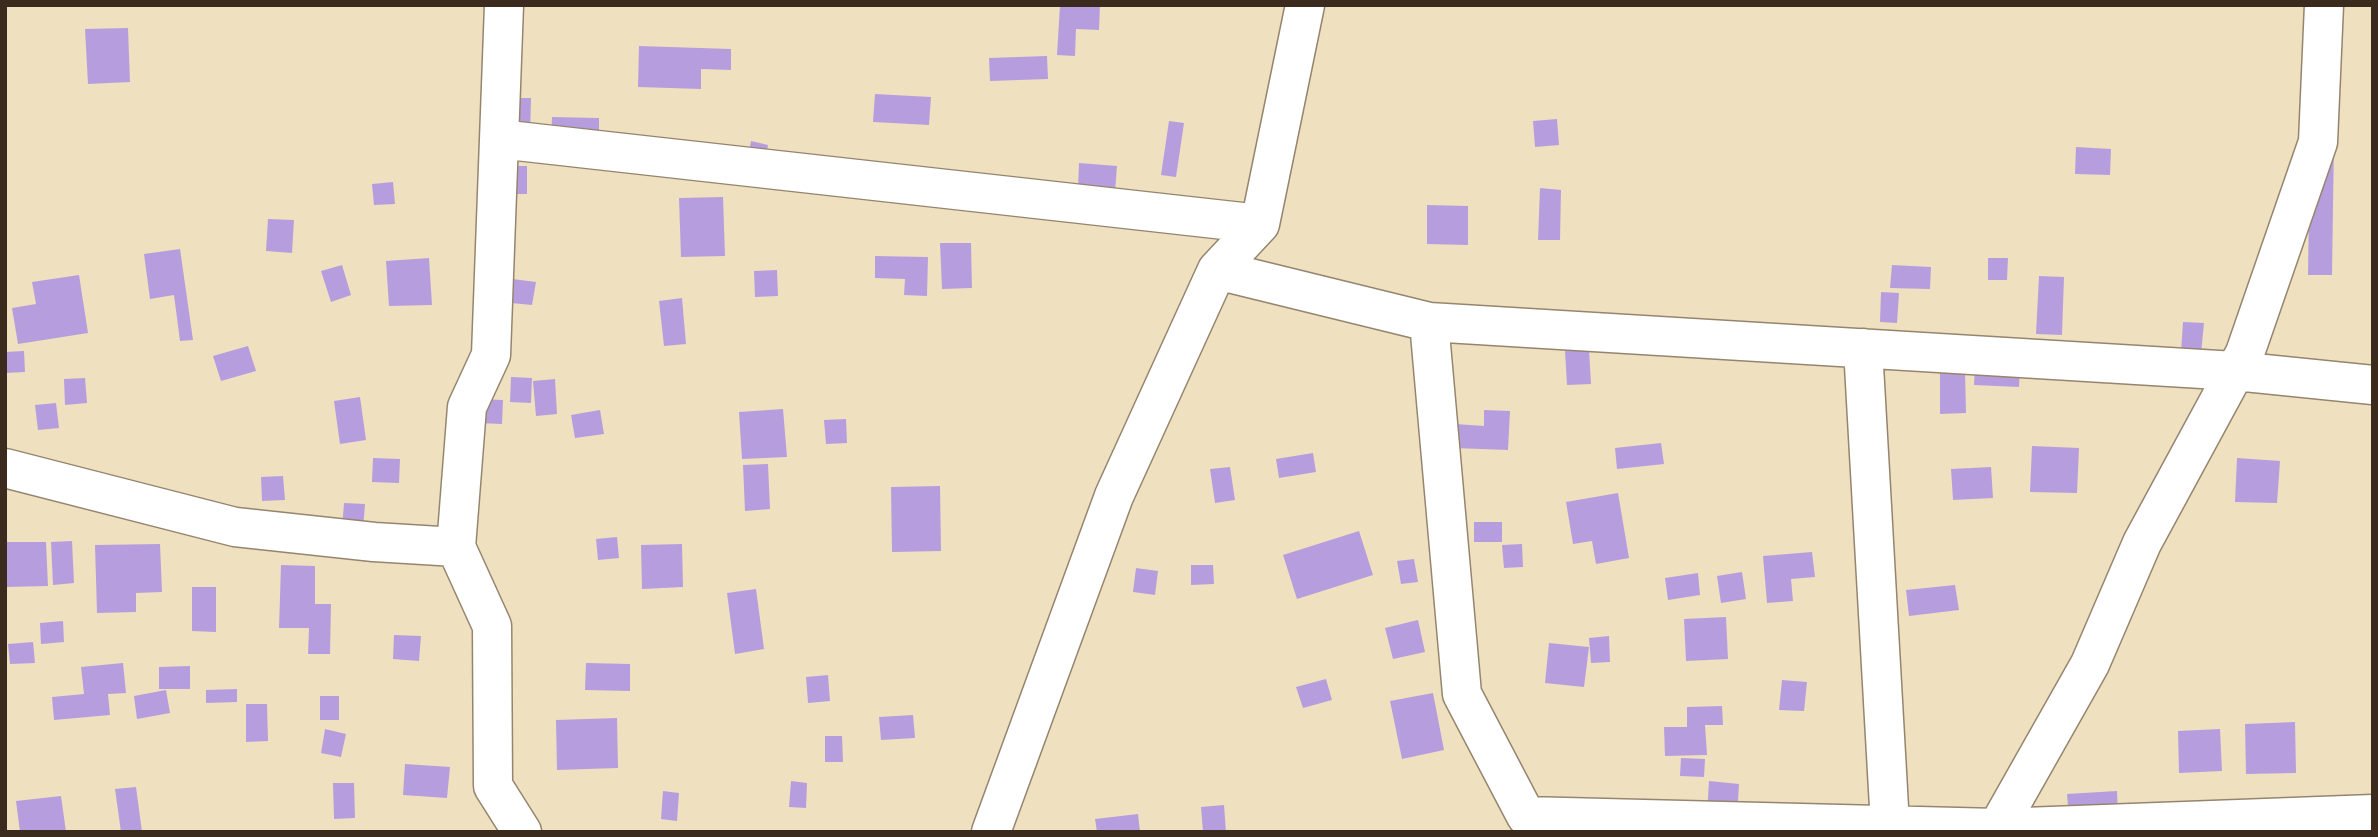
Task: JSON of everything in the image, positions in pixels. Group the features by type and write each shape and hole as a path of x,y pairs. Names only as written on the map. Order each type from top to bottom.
{"street":[{"path":"505,5 491,355 467,407 457,547 492,626 493,786 522,832"},
{"path":"990,832 1114,496 1217,270 1260,224 1305,5"},
{"path":"1996,830 2090,664 2142,543 2245,353 2318,142 2323,5"},
{"path":"499,139 1260,224"},
{"path":"1217,270 1429,322 2235,371 2373,385"},
{"path":"1429,322 1462,694 1528,824 1890,825 1996,830 2373,814"},
{"path":"1863,348 1890,825"},
{"path":"5,468 235,527 374,542 457,547"}],"building":[{"path":"1060,5 1100,5 1099,30 1076,29 1075,56 1057,55"},
{"path":"128,28 130,82 88,84 85,29"},
{"path":"639,46 731,49 731,70 701,69 701,89 638,87"},
{"path":"1047,56 1048,79 990,81 989,58"},
{"path":"875,94 931,97 929,125 873,122"},
{"path":"506,98 531,98 530,138 505,138"},
{"path":"552,117 599,118 599,140 551,139"},
{"path":"1557,119 1559,145 1535,147 1533,121"},
{"path":"1169,121 1184,123 1176,177 1161,175"},
{"path":"2310,138 2334,138 2332,275 2308,275"},
{"path":"751,141 768,145 764,168 747,164"},
{"path":"2076,147 2111,149 2110,175 2075,174"},
{"path":"1079,163 1117,166 1115,192 1078,190"},
{"path":"499,166 527,166 527,194 499,194"},
{"path":"393,182 395,204 374,205 372,184"},
{"path":"1540,188 1561,190 1560,240 1538,240"},
{"path":"723,197 725,256 681,257 679,198"},
{"path":"1427,205 1468,206 1468,245 1427,244"},
{"path":"268,219 294,220 292,253 266,251"},
{"path":"940,243 971,243 972,288 942,289"},
{"path":"180,249 193,340 180,341 174,295 150,299 144,254"},
{"path":"875,256 928,257 927,296 904,295 905,279 875,278"},
{"path":"429,258 432,305 389,306 386,261"},
{"path":"1988,258 2008,258 2007,280 1988,280"},
{"path":"342,265 351,295 331,302 321,271"},
{"path":"1892,265 1931,267 1930,289 1890,288"},
{"path":"777,270 778,296 755,297 754,271"},
{"path":"79,275 88,333 18,344 12,308 36,304 32,282"},
{"path":"489,276 536,282 532,305 511,303"},
{"path":"2039,276 2064,277 2062,335 2036,334"},
{"path":"1881,292 1899,293 1897,323 1880,322"},
{"path":"682,298 686,344 664,346 659,301"},
{"path":"2183,322 2204,323 2201,354 2181,352"},
{"path":"248,346 256,371 221,381 213,356"},
{"path":"1589,349 1591,384 1567,385 1565,351"},
{"path":"24,351 25,372 5,373 5,352"},
{"path":"1975,365 2020,368 2019,387 1974,385"},
{"path":"1940,371 1965,371 1966,413 1940,414"},
{"path":"511,377 532,378 531,403 510,402"},
{"path":"85,378 87,403 65,405 64,379"},
{"path":"555,379 557,414 536,416 533,381"},
{"path":"360,397 366,440 340,444 334,401"},
{"path":"480,399 503,400 502,424 479,423"},
{"path":"56,403 59,428 38,430 35,405"},
{"path":"783,409 787,457 742,459 739,412"},
{"path":"600,410 604,434 575,438 571,415"},
{"path":"1484,410 1510,411 1508,450 1454,448 1455,424 1484,426"},
{"path":"846,419 847,443 826,444 824,420"},
{"path":"1661,443 1664,464 1617,469 1615,448"},
{"path":"2032,446 2079,448 2077,493 2030,492"},
{"path":"1313,453 1316,472 1279,478 1276,459"},
{"path":"373,458 400,459 399,483 372,482"},
{"path":"2237,458 2280,461 2277,503 2235,502"},
{"path":"768,464 770,509 745,511 743,465"},
{"path":"1230,467 1235,500 1215,503 1210,469"},
{"path":"1991,467 1993,498 1953,500 1951,469"},
{"path":"283,476 285,500 262,501 261,477"},
{"path":"940,486 941,551 892,552 891,487"},
{"path":"1618,493 1629,558 1596,564 1592,541 1573,544 1566,502"},
{"path":"344,503 365,504 363,530 342,528"},
{"path":"1474,522 1502,522 1502,542 1474,542"},
{"path":"1359,531 1373,575 1297,599 1283,555"},
{"path":"617,537 619,558 598,560 596,539"},
{"path":"72,541 74,583 53,585 51,542"},
{"path":"5,542 46,542 48,586 5,587"},
{"path":"160,544 162,592 136,593 136,612 97,613 95,545"},
{"path":"682,544 683,587 642,589 641,545"},
{"path":"1522,544 1523,567 1504,568 1502,545"},
{"path":"1812,552 1815,577 1791,579 1793,601 1767,603 1763,556"},
{"path":"1414,559 1418,582 1401,584 1397,561"},
{"path":"281,565 315,566 315,604 331,604 330,654 308,654 309,628 279,628"},
{"path":"1191,565 1213,565 1214,584 1191,585"},
{"path":"1136,568 1158,571 1155,595 1133,592"},
{"path":"1742,572 1746,599 1721,603 1717,576"},
{"path":"1698,573 1700,595 1668,600 1665,578"},
{"path":"1955,585 1959,610 1909,616 1906,590"},
{"path":"192,587 216,587 216,632 192,631"},
{"path":"756,589 764,649 735,654 727,593"},
{"path":"1726,617 1728,659 1686,661 1684,619"},
{"path":"1418,620 1425,652 1393,659 1385,628"},
{"path":"63,621 64,642 41,644 40,623"},
{"path":"394,635 421,636 419,661 393,659"},
{"path":"1609,636 1610,662 1591,663 1589,638"},
{"path":"33,642 35,663 10,664 8,644"},
{"path":"1549,643 1589,647 1584,687 1545,683"},
{"path":"123,663 126,693 108,694 110,715 54,720 52,697 84,694 81,667"},
{"path":"586,663 630,664 630,691 585,690"},
{"path":"190,666 190,689 159,689 159,667"},
{"path":"828,675 830,701 808,703 806,677"},
{"path":"1326,679 1332,700 1303,708 1296,687"},
{"path":"1782,680 1807,682 1804,711 1779,710"},
{"path":"237,689 237,702 206,703 206,690"},
{"path":"166,690 170,713 137,719 134,696"},
{"path":"1433,693 1444,750 1402,759 1390,701"},
{"path":"320,696 339,696 339,720 320,720"},
{"path":"246,704 267,704 268,741 246,742"},
{"path":"1722,706 1723,725 1705,725 1707,755 1665,756 1664,727 1687,727 1687,707"},
{"path":"913,715 915,738 881,740 879,717"},
{"path":"617,718 618,768 557,770 556,720"},
{"path":"2295,722 2296,773 2246,774 2245,724"},
{"path":"325,729 346,734 341,757 321,753"},
{"path":"2220,729 2222,771 2179,773 2178,731"},
{"path":"825,736 842,736 843,762 825,762"},
{"path":"1681,758 1705,759 1704,777 1680,776"},
{"path":"405,764 450,767 447,798 403,795"},
{"path":"791,781 807,783 806,808 789,807"},
{"path":"1709,781 1739,784 1737,817 1707,814"},
{"path":"333,783 354,783 355,818 334,819"},
{"path":"136,787 142,832 121,832 115,789"},
{"path":"663,791 679,793 677,821 661,819"},
{"path":"2117,791 2118,816 2069,818 2067,794"},
{"path":"61,796 66,832 20,832 16,801"},
{"path":"1224,805 1226,832 1203,832 1201,807"},
{"path":"1138,814 1140,832 1097,832 1095,819"}]}
